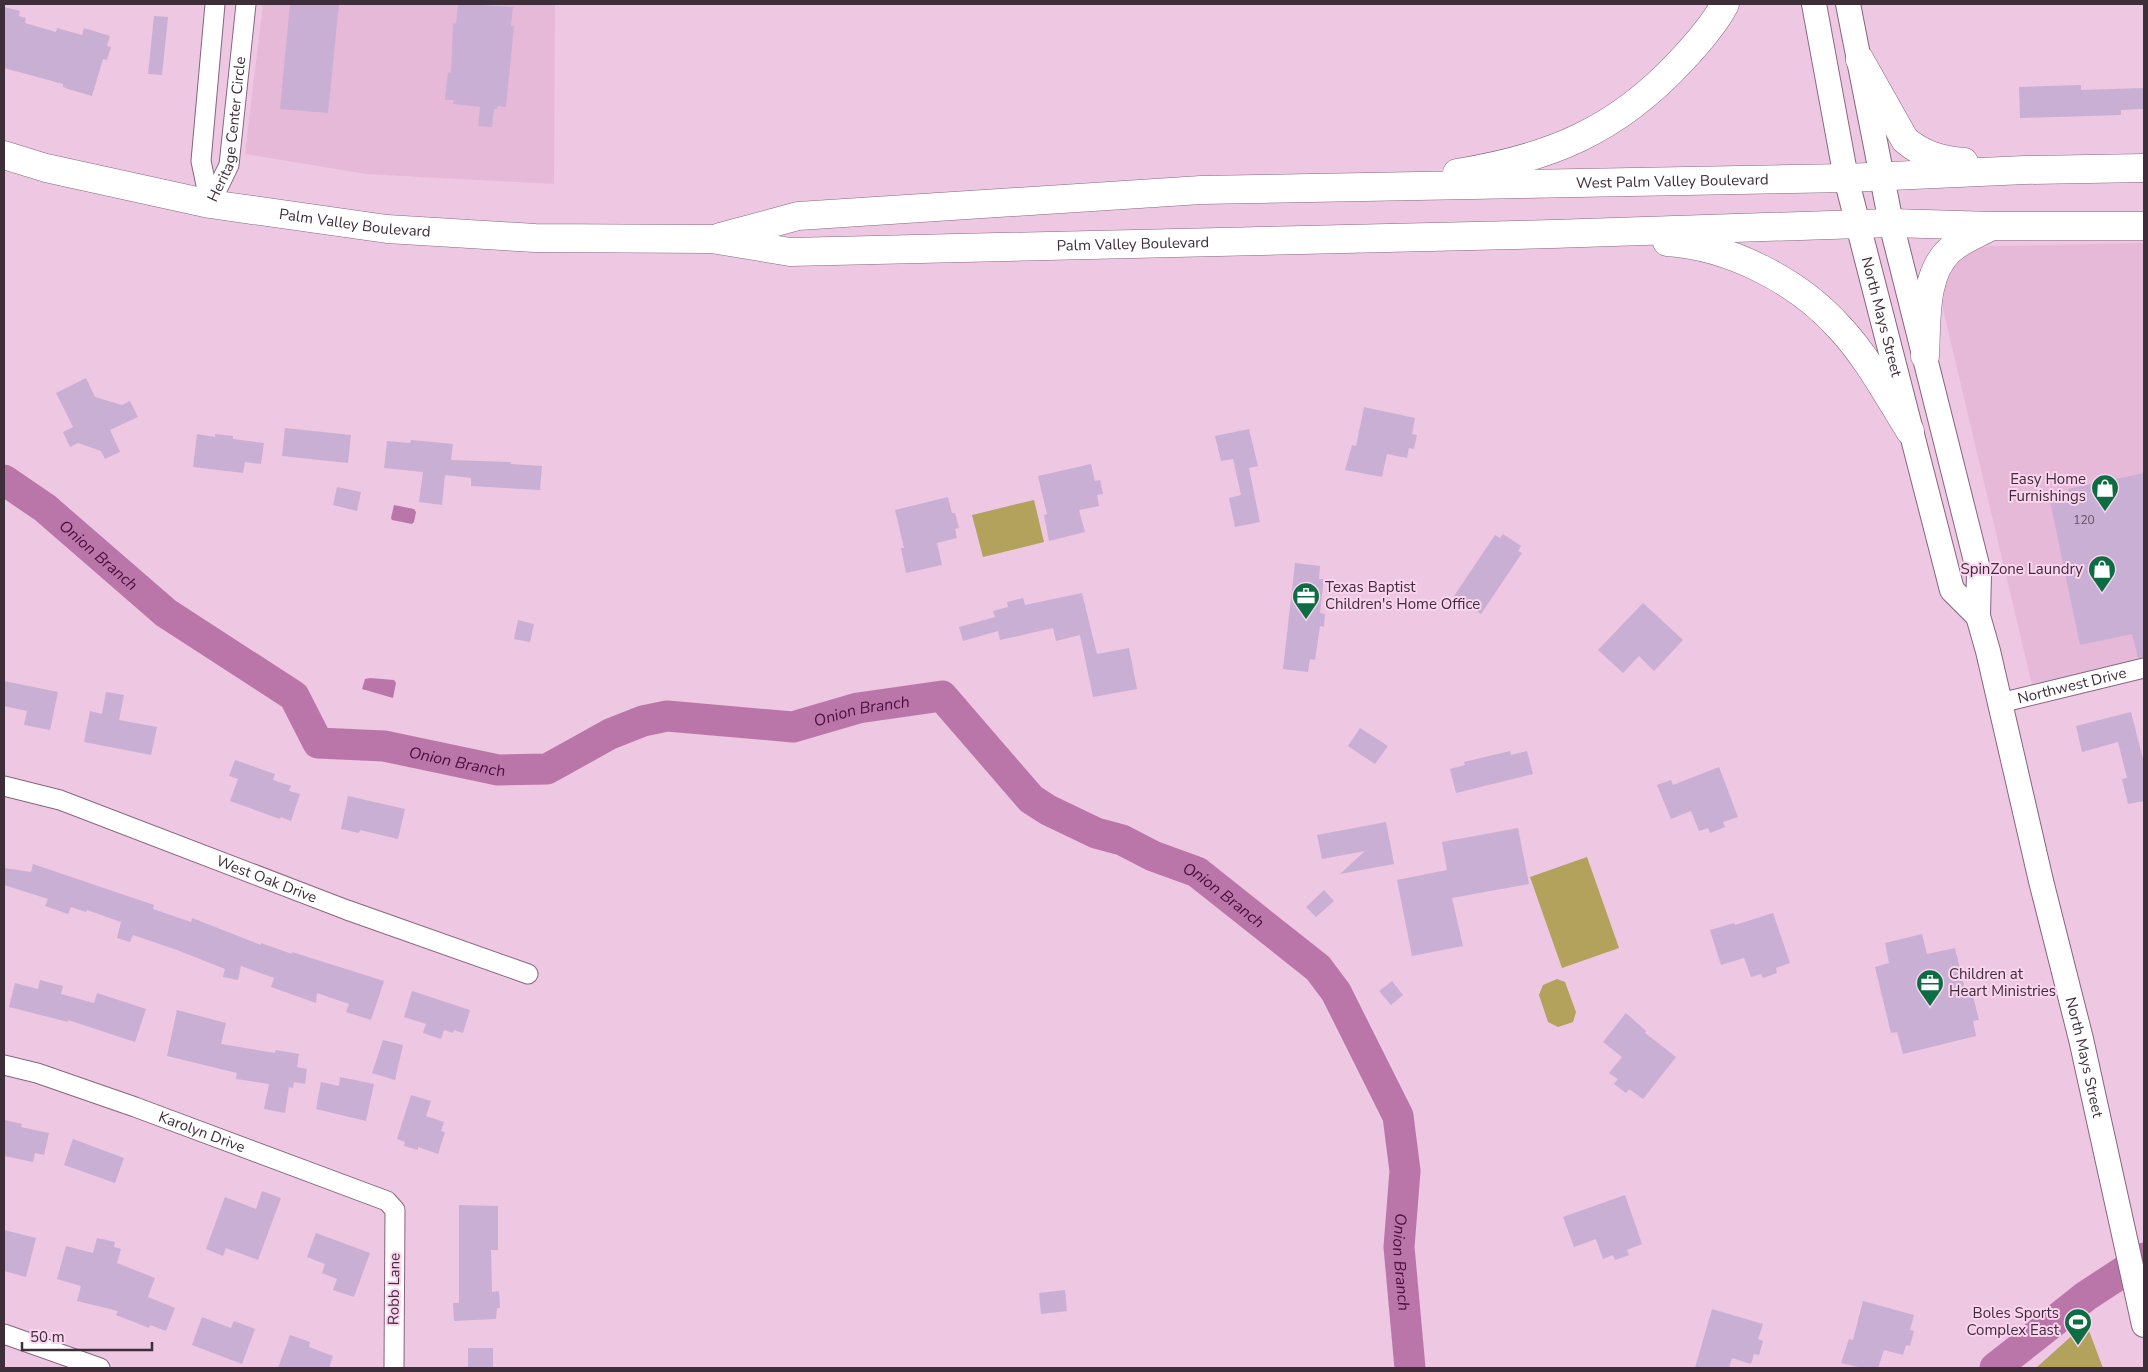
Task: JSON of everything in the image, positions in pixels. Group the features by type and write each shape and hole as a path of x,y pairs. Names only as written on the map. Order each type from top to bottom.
{"highway":[{"path":"1354,188 1503,165 1536,156 1597,130 1622,115 1666,78 1706,32 1725,4"},
{"path":"1860,60 1905,140 1916,149 1941,160 2025,170"},
{"name":"Palm Valley Boulevard","path":"4,155 46,168 210,204 387,229 494,236 712,240 790,252 1553,234"},
{"name":"West Palm Valley Boulevard","path":"1201,190 1846,178 2025,170 2144,168"},
{"name":"Palm Valley Boulevard","path":"712,240 798,216 1201,190"},
{"path":"1553,234 1891,223 1993,226 2144,226"},
{"path":"1925,356 1930,290 1937,265 1954,246 1993,226"},
{"path":"1553,234 1673,242 1696,246 1741,261 1776,278 1808,298 1840,327 1867,362 1910,431"}],"main road":[{"name":"North Mays Street","path":"1814,4 1846,178 1952,590 1978,616"},
{"name":"North Mays Street","path":"1848,4 1891,223 1979,573 1978,616 2081,1039 2144,1324"}],"street":[{"name":"Heritage Center Circle","path":"210,204 201,161 215,4"},
{"name":"Heritage Center Circle","path":"210,204 229,165 246,4"},
{"name":"Northwest Drive","path":"2000,703 2144,668"},
{"name":"West Oak Drive","path":"4,786 60,800 347,910 528,974"},
{"name":"Karolyn Drive","path":"4,1065 37,1073 135,1107 387,1201 395,1210"},
{"name":"Robb Lane","path":"394,1368 395,1210"},
{"path":"4,1334 100,1368"}],"shaded area":[{"path":"263,4 555,4 554,184 366,174 245,154"},
{"path":"2144,243 2144,658 2032,685 1942,305 1943,272 1961,250 1992,246"},
{"path":"1034,500 1044,542 983,557 972,515"},
{"path":"394,505 414,509 416,512 414,522 412,524 392,520"},
{"path":"365,679 394,680 396,683 393,698 362,689"},
{"path":"1587,857 1619,948 1562,968 1530,877"},
{"path":"1557,979 1565,982 1576,1012 1573,1022 1558,1027 1548,1022 1539,995 1543,985"},
{"name":"Boles Sports Complex East","path":"2086,1323 2103,1368 2036,1368"}],"building":[{"path":"290,4 339,4 328,113 280,109"},
{"path":"458,4 513,7 511,26 514,26 506,107 498,106 497,109 494,109 492,127 478,126 480,107 453,104 454,100 445,100 448,72 451,73 453,23 456,24"},
{"path":"4,7 20,11 19,16 26,18 25,23 56,32 57,28 82,35 84,28 110,36 107,46 111,47 107,60 103,59 92,96 63,87 63,84 4,68"},
{"path":"154,16 168,17 162,75 148,74"},
{"path":"2081,85 2081,90 2144,88 2144,109 2121,110 2121,115 2020,118 2019,87"},
{"path":"86,378 95,397 122,405 130,401 138,417 110,430 120,452 105,459 101,451 78,443 70,447 63,432 73,427 56,393"},
{"path":"1364,407 1415,418 1412,434 1417,435 1414,449 1409,448 1407,458 1387,454 1382,477 1345,470 1352,445 1356,446"},
{"path":"285,428 351,435 348,463 282,456"},
{"path":"1249,429 1258,466 1249,468 1260,522 1235,527 1229,498 1241,495 1233,459 1221,461 1215,436"},
{"path":"197,434 215,437 215,434 233,436 233,439 264,443 261,464 245,462 243,473 193,467"},
{"path":"411,440 453,444 451,460 511,462 510,464 542,466 540,490 471,486 471,478 445,475 442,505 419,502 423,472 384,468 387,441 410,443"},
{"path":"1091,464 1095,481 1100,480 1103,494 1097,495 1099,506 1079,510 1085,532 1049,541 1044,515 1047,514 1038,476"},
{"path":"2144,473 2144,657 2138,658 2132,634 2080,645 2050,501 2070,497 2068,489"},
{"path":"337,487 361,492 357,511 333,505"},
{"path":"948,497 952,513 955,513 959,528 955,529 957,538 937,543 942,565 906,573 901,548 904,548 895,510"},
{"path":"1503,534 1521,546 1518,551 1522,553 1481,614 1454,596 1495,535 1500,538"},
{"name":"Texas Baptist Children's Home Office","path":"1295,563 1320,566 1319,579 1324,579 1320,613 1325,614 1324,627 1320,626 1315,660 1310,659 1308,672 1283,669"},
{"path":"1082,593 1097,654 1129,648 1137,689 1093,697 1080,635 1056,641 1053,628 1000,640 998,631 963,641 959,627 995,617 993,611 1008,607 1007,602 1023,598 1025,605"},
{"path":"1643,603 1683,640 1654,671 1639,656 1623,673 1598,650"},
{"path":"518,620 534,624 530,642 514,639"},
{"path":"4,681 58,692 50,730 24,725 27,711 4,706"},
{"path":"106,692 124,695 119,720 157,727 151,755 84,742 90,711 102,714"},
{"path":"2131,712 2144,763 2144,801 2128,804 2122,779 2127,778 2118,742 2082,752 2076,726"},
{"path":"1360,728 1388,746 1375,764 1348,746"},
{"path":"1510,751 1511,755 1527,751 1533,774 1456,793 1450,769 1465,765 1464,762"},
{"path":"235,760 275,774 273,780 291,786 289,791 300,794 291,821 281,817 280,819 230,801 238,779 229,776"},
{"path":"1719,767 1738,817 1723,822 1725,827 1710,833 1708,828 1699,831 1691,811 1671,819 1657,785 1671,780 1673,785"},
{"path":"348,796 405,809 398,839 360,830 359,833 341,829"},
{"path":"1386,822 1394,864 1340,874 1365,851 1322,859 1317,835"},
{"path":"1518,828 1529,884 1452,898 1463,946 1412,956 1397,880 1447,870 1442,842"},
{"path":"33,864 154,905 153,909 191,922 192,918 261,945 261,943 384,981 371,1020 346,1012 349,1004 317,993 316,1003 271,987 274,978 241,966 238,980 223,977 225,969 177,950 133,935 130,942 117,938 121,922 87,910 86,912 71,907 68,914 45,906 48,899 4,885 4,868 31,872"},
{"path":"1324,890 1334,901 1316,917 1306,907"},
{"path":"1773,913 1790,963 1776,968 1777,973 1763,978 1761,974 1751,977 1744,958 1721,965 1710,930 1734,923 1735,925"},
{"name":"Children at Heart Ministries","path":"1922,934 1927,954 1955,948 1966,994 1972,992 1979,1020 1973,1021 1976,1036 1903,1054 1897,1032 1891,1033 1875,967 1889,963 1885,943"},
{"path":"40,980 63,986 61,994 94,1003 97,993 146,1009 135,1042 68,1020 68,1022 9,1007 15,983 38,989"},
{"path":"1392,981 1403,995 1391,1005 1379,991"},
{"path":"412,991 470,1010 463,1033 454,1030 453,1033 444,1030 441,1039 423,1033 426,1024 404,1017"},
{"path":"177,1010 226,1023 221,1044 275,1053 276,1050 299,1054 297,1067 307,1069 305,1084 294,1082 293,1088 289,1087 285,1113 264,1109 269,1084 236,1079 237,1073 167,1056"},
{"path":"1626,1013 1646,1031 1645,1033 1676,1057 1643,1099 1629,1089 1626,1093 1614,1084 1618,1079 1609,1073 1622,1057 1603,1042"},
{"path":"383,1040 403,1045 395,1080 372,1073"},
{"path":"340,1077 374,1084 366,1121 316,1109 321,1082 339,1086"},
{"path":"411,1095 431,1101 426,1116 444,1122 441,1131 445,1132 438,1154 418,1147 418,1150 404,1146 405,1142 397,1139"},
{"path":"4,1120 22,1124 21,1127 49,1133 44,1155 35,1153 33,1162 4,1156"},
{"path":"73,1139 124,1158 115,1183 64,1165"},
{"path":"262,1191 281,1198 258,1260 226,1248 223,1256 206,1249 225,1197 256,1209"},
{"path":"1625,1195 1642,1244 1627,1250 1629,1255 1615,1260 1613,1255 1603,1259 1596,1239 1574,1247 1563,1217"},
{"path":"459,1205 498,1206 498,1250 491,1250 492,1292 499,1291 500,1308 497,1308 496,1319 454,1321 453,1303 459,1303"},
{"path":"4,1230 36,1238 26,1277 4,1271"},
{"path":"316,1233 370,1253 354,1297 333,1290 337,1279 322,1273 325,1264 307,1257"},
{"path":"97,1238 115,1242 114,1247 121,1249 117,1263 155,1278 148,1297 175,1308 166,1331 150,1325 149,1328 116,1315 118,1311 77,1301 81,1286 57,1279 66,1246 93,1253"},
{"path":"1065,1290 1067,1311 1041,1314 1039,1293"},
{"path":"1863,1301 1914,1315 1910,1330 1914,1331 1910,1346 1906,1345 1903,1355 1884,1350 1878,1368 1862,1368 1841,1363 1849,1339 1853,1340"},
{"path":"1712,1309 1763,1324 1758,1339 1763,1341 1759,1355 1754,1354 1751,1364 1732,1358 1729,1368 1695,1368"},
{"path":"202,1317 231,1328 234,1321 255,1329 242,1364 192,1345"},
{"path":"290,1335 310,1342 309,1347 333,1356 329,1368 278,1368"},
{"path":"468,1348 493,1348 493,1368 468,1368"}],"waterway":[{"name":"Onion Branch","path":"4,480 45,508 166,613 294,696 318,743 384,746 498,770 547,769 610,734 643,721 667,716 793,727 858,708 942,696 1031,799 1048,810 1096,833 1122,840 1153,856 1197,872 1318,968 1336,992 1398,1116 1405,1171 1399,1247 1410,1368"},
{"name":"Onion Branch","path":"1995,1368 2086,1296 2144,1258"}],"place":[{"name":"Easy Home Furnishings","path":"2105,512"},
{"name":"SpinZone Laundry","path":"2102,593"},
{"name":"Texas Baptist Children's Home Office","path":"1306,620"},
{"name":"Children at Heart Ministries","path":"1930,1007"},
{"name":"Boles Sports Complex East","path":"2078,1346"}]}
